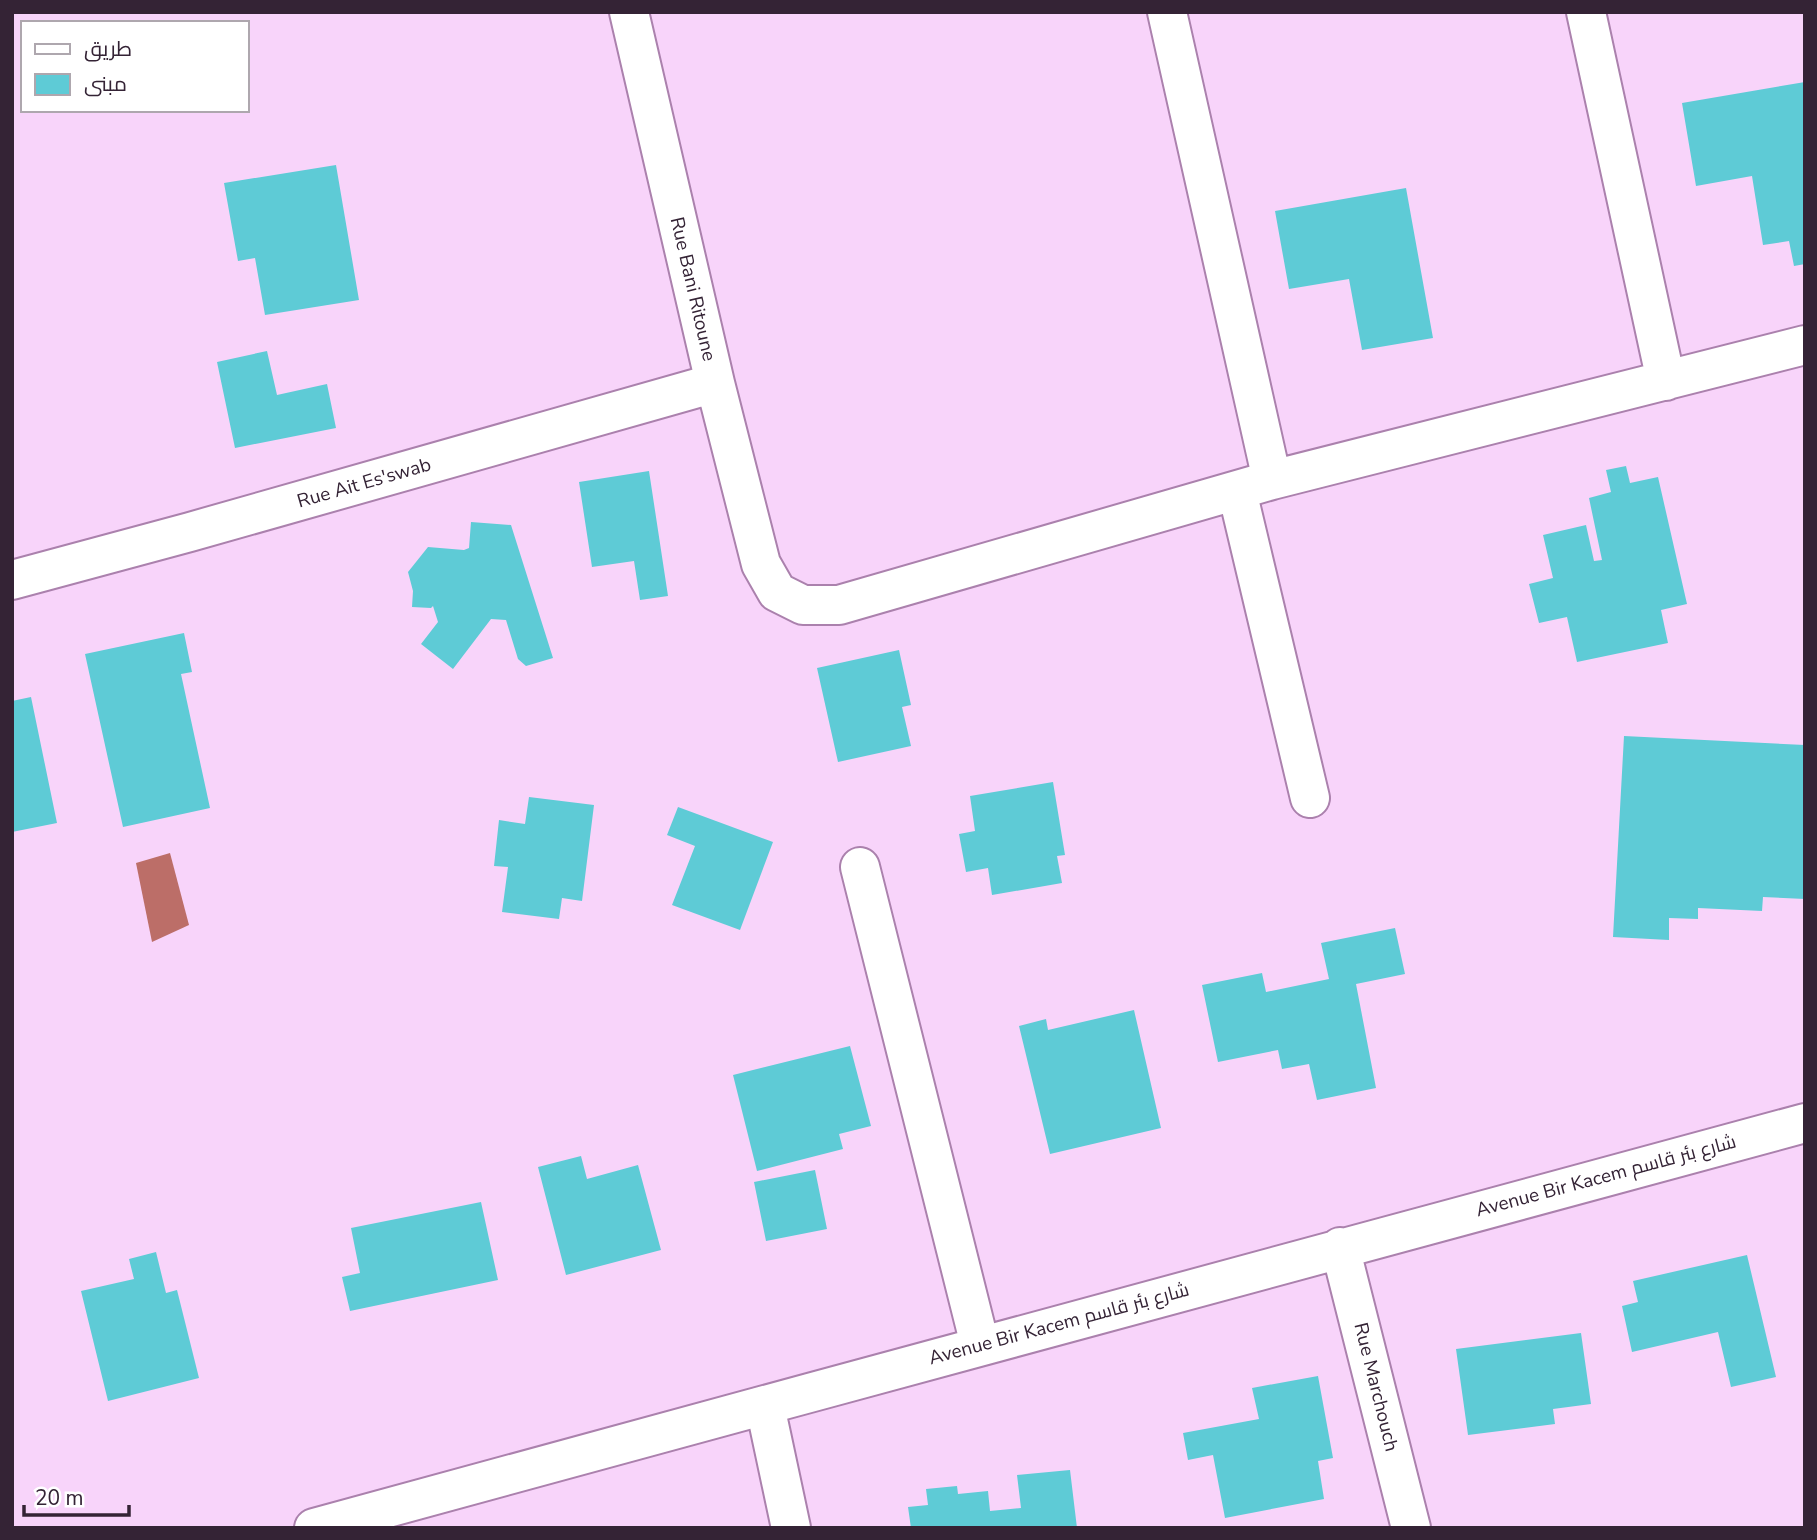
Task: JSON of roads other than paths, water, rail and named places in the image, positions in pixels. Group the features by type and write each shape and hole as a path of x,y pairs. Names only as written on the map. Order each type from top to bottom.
{"street":[{"name":"Rue Bani Ritoune","path":"629,12 715,383 761,564 777,592 803,605 839,605 1254,485 1805,345"},
{"path":"1167,12 1310,799"},
{"path":"1586,12 1666,382"},
{"name":"Rue Ait Es'swab","path":"12,580 715,383"},
{"path":"860,867 980,1345"},
{"name":"Avenue Bir Kacem شارع بئر قاسم","path":"314,1528 1340,1247 1805,1123"},
{"name":"Rue Marchouch","path":"1340,1247 1411,1528"},
{"path":"765,1406 791,1528"}]}
